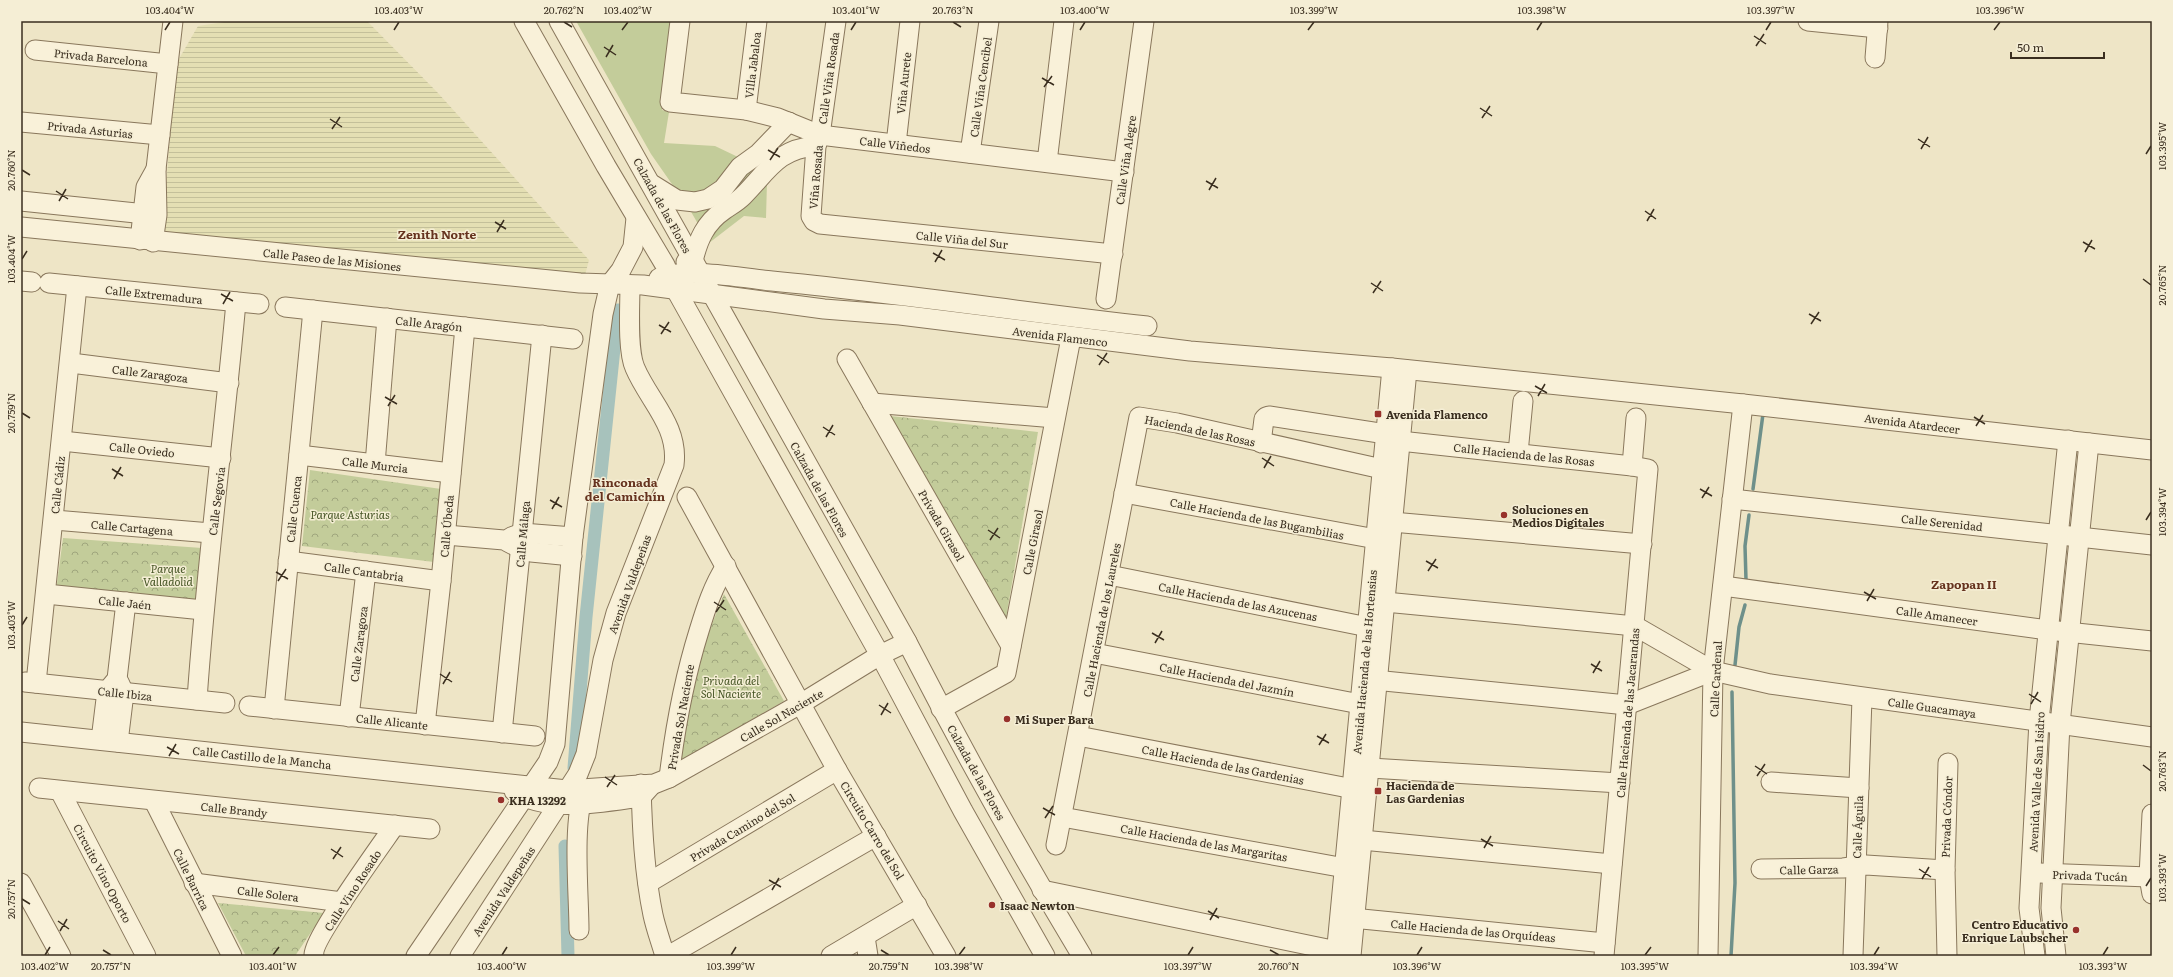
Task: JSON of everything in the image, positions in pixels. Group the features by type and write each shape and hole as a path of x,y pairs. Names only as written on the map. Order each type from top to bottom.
{"street":[{"path":"146,241 173,21"},
{"path":"524,21 670,276 880,655 963,811 1045,956"},
{"name":"Calzada de las Flores","path":"559,21 652,184 712,295 907,642 941,709 1028,865 1082,956"},
{"name":"Calle Viñedos","path":"680,21 670,102 746,110 783,129 818,141 896,144 1124,172"},
{"name":"Villa Jabaloa","path":"746,110 757,21"},
{"name":"Calle Viña Rosada","path":"818,141 836,21"},
{"name":"Viña Aurete","path":"896,144 910,21"},
{"name":"Calle Viña Cencibel","path":"970,153 989,21"},
{"path":"1047,162 1064,21"},
{"name":"Calle Viña Alegre","path":"1106,299 1144,21"},
{"path":"1808,21 1878,25 1875,58"},
{"name":"Privada Barcelona","path":"35,50 168,64"},
{"name":"Privada Asturias","path":"21,122 160,135"},
{"path":"783,129 787,153"},
{"path":"652,184 669,196 696,202 708,199 715,196 740,167 758,154 783,129"},
{"path":"697,268 701,236 707,225 714,217 737,202 770,164 787,153 818,141"},
{"name":"Viña Rosada","path":"812,219 818,141"},
{"path":"606,166 634,152"},
{"path":"21,201 149,214"},
{"path":"696,202 707,225"},
{"path":"420,954 548,762 555,744 572,547 603,314 610,284 621,270 632,247 636,218"},
{"name":"Calle Viña del Sur","path":"812,219 820,224 1113,254"},
{"name":"Calle Paseo de las Misiones","path":"21,227 146,241 580,283 636,285 697,268"},
{"name":"Avenida Flamenco","path":"697,268 1147,326"},
{"name":"Avenida Flamenco","path":"670,276 712,295 824,309 900,315 1071,338 1190,351 1399,369 1743,404"},
{"name":"Calle Extremadura","path":"34,282 259,304"},
{"name":"Avenida Valdepeñas","path":"460,956 573,797 578,774 586,754 603,660 616,613 674,465 673,440 668,425 634,367 632,355 636,285"},
{"name":"Calle Cádiz","path":"31,683 46,594 71,363 77,286"},
{"path":"900,315 901,294"},
{"name":"Calle Segovia","path":"198,700 203,610 221,458 236,302"},
{"name":"Calle Aragón","path":"285,308 573,339"},
{"name":"Calle Cuenca","path":"274,708 313,310"},
{"path":"375,464 387,318"},
{"name":"Calle Úbeda","path":"424,724 446,535 465,327"},
{"name":"Calle Málaga","path":"502,733 516,541 542,335"},
{"name":"Calle Girasol","path":"941,709 1006,673 1071,338"},
{"name":"Privada Girasol","path":"847,359 1011,646"},
{"name":"Calle Zaragoza","path":"71,363 229,383"},
{"name":"Avenida Hacienda de las Hortensias","path":"1348,918 1345,868 1359,790 1370,768 1370,680 1368,627 1383,541 1392,522 1393,437 1399,369"},
{"path":"1518,454 1523,401"},
{"path":"872,403 1055,418"},
{"name":"Avenida Atardecer","path":"1743,404 2152,450"},
{"name":"Calle Cardenal","path":"1708,956 1713,671 1743,404"},
{"name":"Hacienda de las Rosas","path":"1140,417 1142,416 1177,423 1382,469"},
{"name":"Hacienda de las Rosas","path":"1261,443 1264,419 1269,416 1393,437"},
{"name":"Calle Hacienda de los Laureles","path":"1056,846 1140,417"},
{"name":"Calle Hacienda de las Jacarandas","path":"1604,949 1642,544 1640,468 1636,418"},
{"name":"Avenida Hacienda de las Hortensias","path":"1341,954 1362,840 1359,790 1360,704 1370,680 1385,602 1382,469 1393,437"},
{"name":"Calle Hacienda de las Rosas","path":"1393,437 1518,454 1640,468"},
{"name":"Calle Oviedo","path":"62,440 221,458"},
{"name":"Avenida Valle de San Isidro","path":"2035,956 2030,930 2029,908 2039,721 2068,440"},
{"name":"Avenida Valle de San Isidro","path":"2056,956 2051,914 2060,724 2089,443"},
{"name":"Calle Murcia","path":"299,455 451,473"},
{"name":"Calle Hacienda de las Bugambilias","path":"1124,493 1383,541"},
{"path":"687,497 802,704"},
{"name":"Calle Serenidad","path":"1732,499 2152,545"},
{"name":"Calle Cartagena","path":"54,520 211,533"},
{"path":"1392,522 1642,544"},
{"path":"446,535 572,547"},
{"name":"Calle Cantabria","path":"288,561 441,581"},
{"name":"Privada Sol Naciente","path":"651,786 682,692 692,653 709,600 726,566"},
{"name":"Calle Zaragoza","path":"349,717 366,571"},
{"name":"Calle Hacienda de las Azucenas","path":"1109,575 1368,627"},
{"name":"Calle Amanecer","path":"1722,586 2070,633 2152,641"},
{"name":"Calle Jaén","path":"46,594 203,610"},
{"path":"110,741 126,602"},
{"path":"1385,602 1635,626"},
{"name":"Calle Guacamaya","path":"1635,626 1713,671 1770,684 1862,698 2152,736"},
{"name":"Calle Sol Naciente","path":"528,791 573,797 651,786 802,704 880,655 907,642"},
{"name":"Calle Hacienda del Jazmín","path":"1094,653 1360,704"},
{"path":"1370,680 1627,705 1713,671"},
{"name":"Calle Ibiza","path":"31,683 116,688 225,703"},
{"name":"Calle Águila","path":"1853,956 1862,698"},
{"name":"Circuito Carro del Sol","path":"802,704 837,770 918,905 946,956"},
{"name":"Calle Alicante","path":"249,706 535,736"},
{"name":"Calle Castillo de la Mancha","path":"21,732 503,784 528,791"},
{"name":"Calle Hacienda de las Gardenias","path":"1078,736 1359,790"},
{"name":"Privada Cóndor","path":"1946,956 1945,870 1948,764"},
{"path":"1370,768 1620,783"},
{"name":"Privada Camino del Sol","path":"648,883 837,770"},
{"path":"1771,782 1859,788"},
{"path":"651,786 648,883 653,916 667,956 876,836"},
{"name":"Calle Brandy","path":"39,788 430,829"},
{"name":"Circuito Vino Oporto","path":"60,791 146,956"},
{"path":"573,797 579,930"},
{"name":"Calle Barrica","path":"154,801 232,956"},
{"name":"Privada Tucán","path":"2031,872 2151,885 2152,814"},
{"name":"Calle Hacienda de las Margaritas","path":"1062,817 1345,868"},
{"name":"Calle Vino Rosado","path":"314,956 314,947 342,902 395,825"},
{"path":"1362,840 1612,864"},
{"name":"Privada Cóndor","path":"1856,866 1866,864 1945,870"},
{"path":"1002,879 1028,865"},
{"name":"Calle Garza","path":"1761,869 1856,866"},
{"path":"21,883 61,956"},
{"name":"Calle Solera","path":"194,883 342,902"},
{"path":"1042,890 1341,954"},
{"path":"832,956 918,905"},
{"name":"Calle Hacienda de las Orquídeas","path":"1348,918 1604,949"},
{"path":"865,937 868,956"}],"shaded area":[{"path":"231,21 367,21 438,93 589,260 584,279 164,236 166,186 176,64 198,26"}],"green space":[{"path":"576,21 673,21 662,110 669,112 664,143 715,146 738,157 767,182 766,218 744,216 709,243 690,210 651,154"},
{"path":"890,416 1038,432 1006,618"},
{"name":"Parque Asturias","path":"310,470 441,489 434,562 302,546"},
{"name":"Parque Valladolid","path":"63,538 202,548 196,605 56,591"},
{"name":"Privada del Sol Naciente","path":"724,594 784,701 679,762 692,674"},
{"path":"218,903 324,913 295,956 246,956"}],"waterway":[{"path":"574,768 586,617 618,310"},
{"path":"1753,489 1763,414"},
{"path":"1746,580 1745,546 1749,515"},
{"path":"1735,665 1739,627 1745,605"},
{"path":"1731,956 1735,883 1732,692"},
{"path":"565,846 568,956"}],"place":[{"name":"Avenida Flamenco","path":"1378,414"},
{"name":"Soluciones en Medios Digitales","path":"1504,515"},
{"name":"Mi Super Bara","path":"1007,719"},
{"name":"Hacienda de Las Gardenias","path":"1378,791"},
{"name":"KHA 13292","path":"501,800"},
{"name":"Isaac Newton","path":"992,905"},
{"name":"Centro Educativo Enrique Laubscher","path":"2076,930"}],"district":[{"name":"Zenith Norte","path":"437,234"},
{"name":"Rinconada del Camichín","path":"625,489"},
{"name":"Zapopan II","path":"1964,584"}]}
